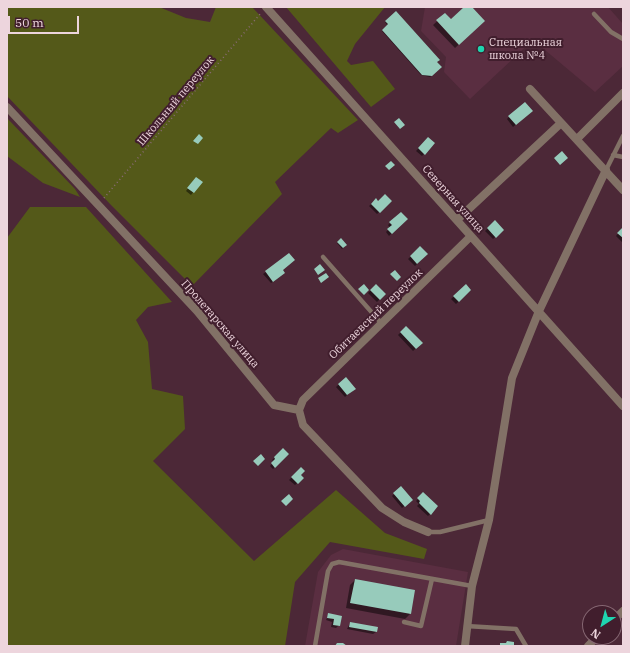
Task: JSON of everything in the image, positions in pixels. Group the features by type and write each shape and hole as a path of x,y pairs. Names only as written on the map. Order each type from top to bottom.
{"street":[{"name":"Северная улица","path":"264,10 457,220 623,406"},
{"path":"530,90 623,190"},
{"path":"576,139 623,93"},
{"name":"Пролетарская улица","path":"7,107 197,311 274,405 299,410"},
{"path":"457,220 561,123"},
{"path":"465,646 466,626 472,586 489,520 512,378 539,311 606,170"},
{"name":"Обитаевский переулок","path":"299,410 303,400 471,236"},
{"path":"299,410 303,425 382,508 404,522 428,532"}],"lane":[{"path":"594,14 611,32 623,39"},
{"path":"606,170 623,136"},
{"path":"613,155 623,157"},
{"path":"323,257 382,324"},
{"path":"428,532 440,532 489,520"},
{"path":"315,646 328,571 332,564 339,562 472,586"},
{"path":"404,622 421,626 432,579"},
{"path":"466,626 516,629 526,646"}],"path":[{"name":"Школьный переулок","path":"98,205 264,10"}],"shaded area":[{"name":"Специальная школа №4","path":"425,7 608,7 623,24 623,66 595,92 533,40 470,99 444,72 446,57 421,31"},
{"path":"343,549 468,572 456,646 305,646 318,572 331,555"}],"green space":[{"path":"7,7 159,7 186,18 210,22 216,7 252,7 358,120 338,133 331,128 275,182 282,194 192,286 111,205 7,96"},
{"path":"286,7 385,7 355,44 347,61 351,65 373,61 395,89 371,107"},
{"path":"7,118 75,189 80,197 43,183 7,156"},
{"path":"30,207 86,207 172,302 148,307 136,320 148,342 152,389 183,396 185,429 153,461 254,561 336,490 385,533 427,549 424,559 330,542 295,582 285,646 7,646 7,238"}],"building":[{"path":"464,7 472,7 485,21 459,45 436,20 445,13 451,19"},
{"path":"396,11 440,60 437,62 442,67 432,76 422,75 382,30 388,24 385,21"},
{"path":"525,102 533,111 516,125 508,116"},
{"path":"399,118 405,125 400,129 394,122"},
{"path":"199,134 203,138 198,144 193,141"},
{"path":"428,137 435,143 425,155 418,148"},
{"path":"562,151 568,158 560,165 554,158"},
{"path":"391,161 395,165 389,170 385,166"},
{"path":"196,177 203,182 194,193 187,188"},
{"path":"385,194 392,201 380,213 371,204 376,198 378,201"},
{"path":"401,212 408,219 392,234 387,229 392,225 389,222"},
{"path":"495,220 504,230 496,238 487,228"},
{"path":"623,227 623,238 617,233"},
{"path":"341,238 347,245 343,248 337,242"},
{"path":"420,246 428,254 417,264 410,256"},
{"path":"289,253 295,260 283,270 285,273 273,282 265,271"},
{"path":"320,264 325,270 318,275 314,269"},
{"path":"395,270 401,277 397,281 390,274"},
{"path":"326,273 329,277 321,283 318,278"},
{"path":"364,284 369,290 364,295 358,289"},
{"path":"376,284 386,294 380,300 370,290"},
{"path":"466,284 471,290 459,302 453,296"},
{"path":"406,326 423,343 416,349 400,332"},
{"path":"346,377 356,389 347,395 338,384"},
{"path":"283,448 289,454 275,468 271,463 275,459 274,457"},
{"path":"261,454 265,459 258,466 253,461"},
{"path":"301,467 305,471 301,475 304,478 298,484 291,477"},
{"path":"401,486 413,500 405,507 393,493"},
{"path":"423,492 438,506 431,515 419,503 420,501 417,498"},
{"path":"289,494 293,499 286,506 281,501"},
{"path":"355,579 415,590 411,614 350,603"},
{"path":"328,613 342,616 340,626 333,625 334,619 327,618"},
{"path":"350,622 378,627 377,632 349,627"},
{"path":"507,641 514,642 514,646 500,646 500,643 506,643"},
{"path":"337,643 343,643 347,646 335,646"}],"place":[{"name":"Специальная школа №4","path":"481,49"}]}
